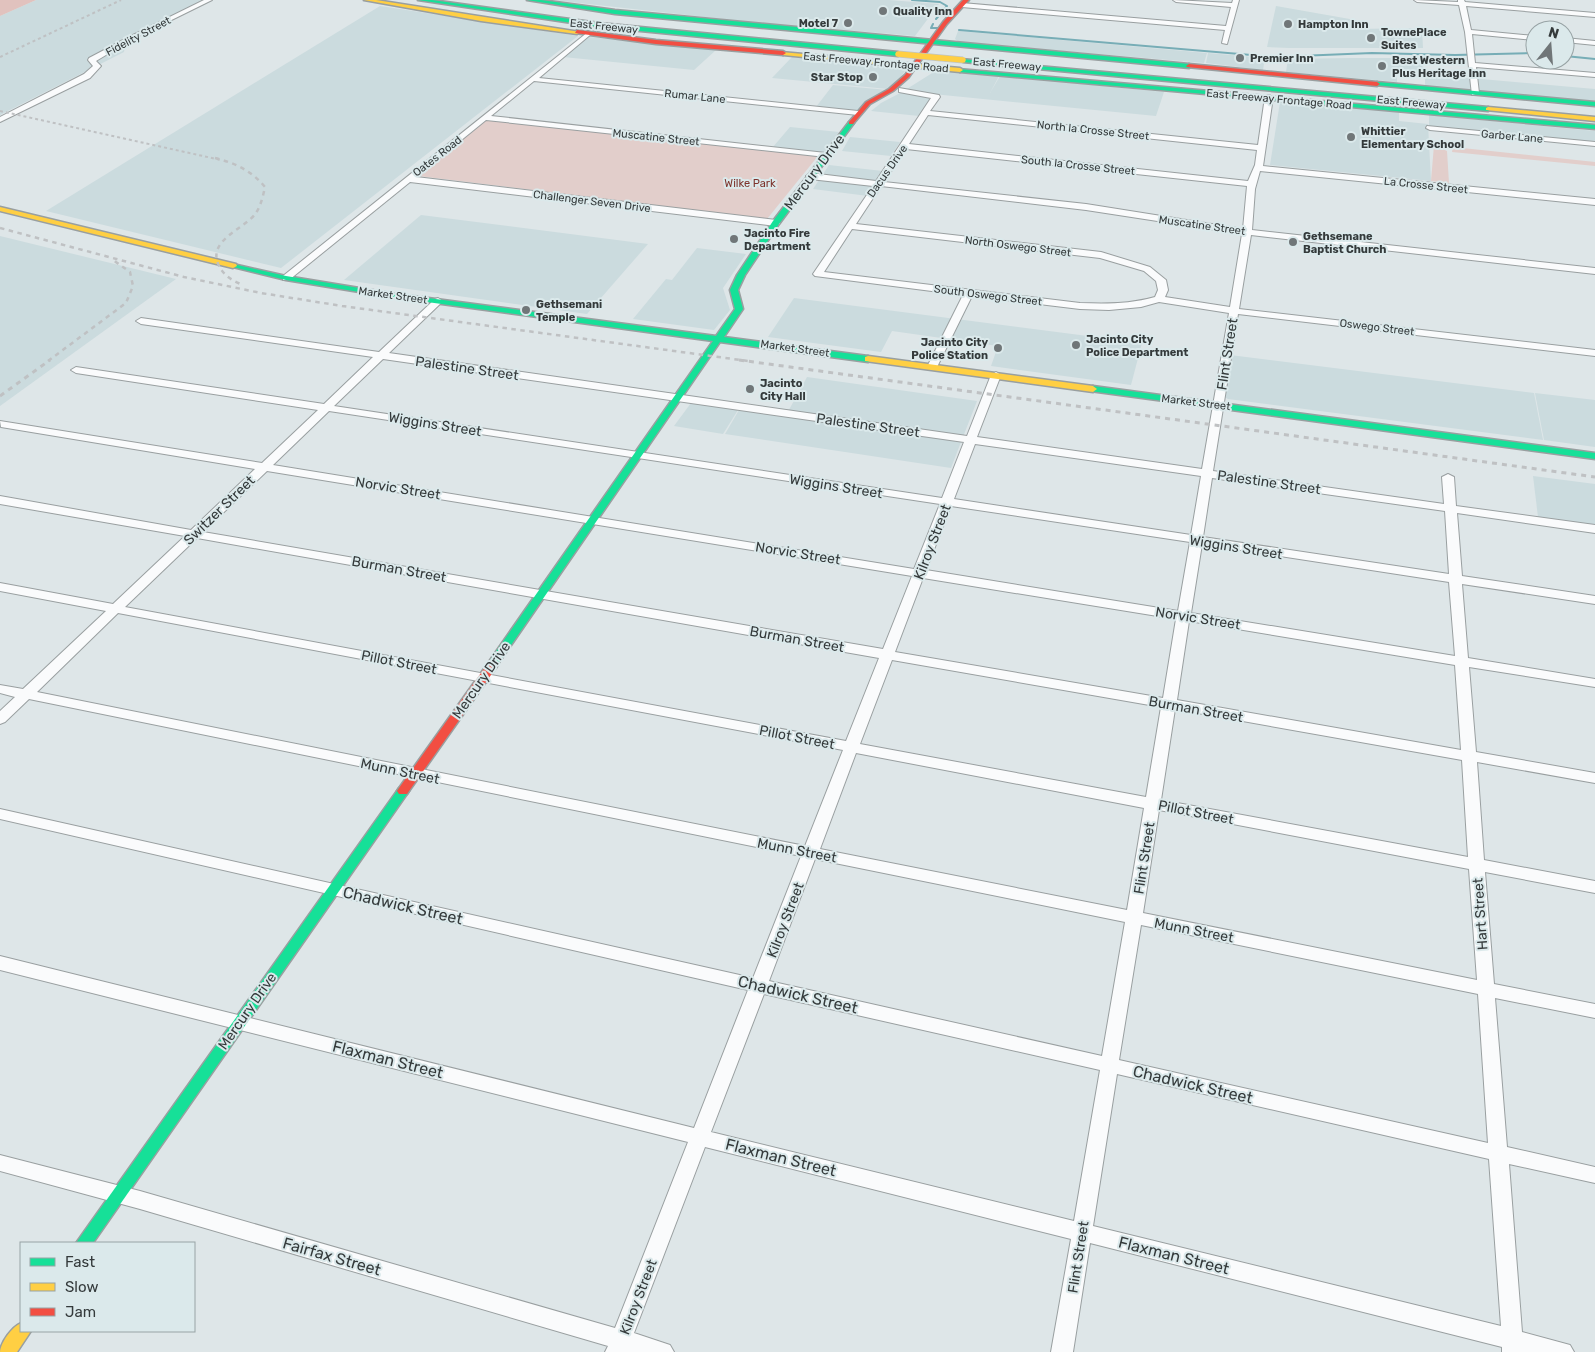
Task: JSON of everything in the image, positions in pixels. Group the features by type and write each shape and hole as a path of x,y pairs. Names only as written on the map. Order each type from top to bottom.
{"main road":[{"name":"East Freeway Frontage Road","path":"367,0 588,34 931,68 1595,127"},
{"name":"East Freeway","path":"421,0 535,18 901,47"},
{"name":"East Freeway","path":"460,0 901,47 991,62 1595,119"},
{"path":"530,0 613,16 628,2"},
{"name":"Mercury Drive","path":"85,1242 679,398 739,309 734,290 740,275 776,223 858,113 868,103 901,83 945,23 963,4"},
{"name":"Mercury Drive","path":"858,113 902,90 931,68 963,4"},
{"name":"East Freeway Frontage Road","path":"613,16 886,37 901,47 932,41 944,42 1522,97 1594,106"},
{"path":"535,18 757,51"},
{"path":"884,63 906,60 918,46 916,42 901,47"},
{"path":"954,70 948,67 946,63 951,52 974,45"},
{"name":"East Freeway","path":"965,57 1594,106"},
{"path":"991,62 1398,108"},
{"path":"1070,64 1522,97"},
{"name":"Market Street","path":"0,209 177,254 286,278 438,302 720,337 1595,456"},
{"path":"7,1352 21,1332"}],"street":[{"name":"Fidelity Street","path":"0,120 87,76 97,66 92,60 209,0"},
{"path":"1176,0 1236,2 1224,43"},
{"path":"1417,0 1461,2 1595,15"},
{"path":"1461,2 1468,32 1474,93"},
{"path":"963,4 1056,14 1228,28"},
{"path":"1050,23 1056,14"},
{"path":"1139,30 1142,21"},
{"path":"1468,32 1525,37"},
{"name":"Oates Road","path":"286,278 588,34"},
{"path":"1575,41 1595,43"},
{"path":"1471,57 1595,75"},
{"name":"Rumar Lane","path":"532,79 858,113"},
{"name":"Dacus Drive","path":"818,274 936,97 902,90"},
{"name":"Flint Street","path":"1062,1352 1247,232 1253,184 1269,98"},
{"name":"North la Crosse Street","path":"926,113 1261,148"},
{"path":"1474,116 1478,133"},
{"name":"Muscatine Street","path":"485,118 826,155"},
{"name":"Garber Lane","path":"1430,128 1595,144"},
{"name":"South la Crosse Street","path":"904,146 1253,184"},
{"name":"La Crosse Street","path":"1257,168 1595,202"},
{"name":"Muscatine Street","path":"810,176 1086,207 1247,232 1595,271"},
{"name":"Challenger Seven Drive","path":"408,179 776,223"},
{"name":"North Oswego Street","path":"850,226 1101,255 1134,264 1154,274 1161,280 1163,290 1158,299"},
{"name":"South Oswego Street","path":"818,274 1080,306 1125,305 1158,299"},
{"path":"932,367 969,293"},
{"name":"Oswego Street","path":"1158,299 1234,311 1595,353"},
{"name":"Switzer Street","path":"0,719 438,302"},
{"name":"Palestine Street","path":"141,321 1595,529"},
{"name":"Wiggins Street","path":"76,370 1595,600"},
{"name":"Kilroy Street","path":"619,1346 996,375"},
{"name":"Norvic Street","path":"1,424 1595,683"},
{"name":"Hart Street","path":"1448,477 1513,1346"},
{"name":"Burman Street","path":"0,500 1595,778"},
{"name":"Pillot Street","path":"0,587 1595,887"},
{"name":"Munn Street","path":"0,689 1595,1011"},
{"name":"Chadwick Street","path":"0,814 1595,1175"},
{"name":"Flaxman Street","path":"0,962 1082,1232 1513,1346 1563,1352"},
{"name":"Fairfax Street","path":"0,1163 118,1195 619,1346 663,1352"}],"shaded area":[{"path":"0,0 36,0 0,16"},
{"path":"36,0 203,0 126,42 124,52 0,115 0,16"},
{"path":"552,0 889,0 939,4 915,36 750,22"},
{"path":"380,6 578,36 281,268 46,211"},
{"path":"1276,6 1361,21 1353,29 1422,28 1423,48 1267,47"},
{"path":"958,31 1207,53 1204,63 959,42 955,39"},
{"path":"589,37 716,50 694,70 563,57"},
{"path":"1208,53 1265,58 1263,70 1206,63"},
{"path":"792,57 896,67 905,71 897,82 888,89 772,78"},
{"path":"1422,58 1423,75 1397,74 1397,82 1286,72 1288,59"},
{"path":"937,70 999,76 990,93 1000,76 1164,92 1156,116 933,94 919,116 871,111 881,103"},
{"path":"1425,74 1595,89 1595,102 1425,87"},
{"path":"833,85 888,90 857,111 816,107"},
{"name":"Whittier Elementary School","path":"1280,102 1399,112 1399,121 1428,124 1431,181 1270,165"},
{"path":"1429,115 1595,131 1595,143 1429,127"},
{"path":"790,127 839,132 823,153 773,147"},
{"path":"850,137 900,142 891,156 842,151"},
{"path":"829,165 892,172 876,197 813,189"},
{"path":"421,215 648,244 587,314 344,280"},
{"path":"0,236 176,279 0,406"},
{"path":"697,248 746,254 723,288 730,310 714,330 633,319 666,279 672,280"},
{"path":"794,298 1142,343 1131,385 991,366 998,346 892,331 881,352 768,337"},
{"path":"1230,355 1534,393 1543,440 1228,399 1223,396"},
{"path":"807,377 977,401 963,437 843,425 961,442 951,468 725,434 739,410 785,417"},
{"path":"1535,393 1595,400 1595,447 1544,440"},
{"path":"691,403 738,410 723,434 674,426"},
{"path":"1533,476 1595,484 1595,525 1538,517"}],"green space":[{"name":"Wilke Park","path":"486,120 818,156 767,219 418,176"},
{"path":"1434,145 1447,151 1449,183 1431,181"},
{"path":"1453,147 1595,162 1595,166 1452,152"}],"waterway":[{"path":"912,0 940,2 947,6 936,19"},
{"path":"933,24 931,28 938,28"},
{"path":"959,30 1274,57 1372,53 1455,55 1525,53"},
{"path":"1575,57 1595,59"}],"railway":[{"path":"0,57 121,0"},
{"path":"0,111 221,160"},
{"path":"215,158 243,168 255,176 265,187 261,204 256,213 222,242 216,257 223,273 243,285"},
{"path":"0,228 184,277 261,293 342,306 748,361"},
{"path":"48,361 126,303 133,286 130,272 113,260"},
{"path":"0,396 50,360"},
{"path":"739,360 1595,477"}],"traffic: fast":[{"path":"421,0 599,25 898,54"},
{"path":"530,0 615,12 1189,66"},
{"path":"963,60 1488,109"},
{"path":"960,70 1595,127"},
{"path":"1377,84 1595,104"},
{"path":"492,665 739,309 734,290 741,275 776,223 851,123"},
{"path":"233,266 286,278 390,295 868,359"},
{"path":"1093,389 1595,456"},
{"path":"85,1242 403,791"}],"traffic: slow":[{"path":"367,0 481,19 577,32"},
{"path":"783,53 960,70"},
{"path":"898,54 963,60"},
{"path":"1488,109 1595,119"},
{"path":"0,209 233,266"},
{"path":"868,359 1093,389"},
{"path":"7,1352 21,1332"}],"traffic: jam":[{"path":"851,123 868,103 891,90 907,76 945,23 966,0"},
{"path":"577,32 656,42 783,53"},
{"path":"1189,66 1377,84"},
{"path":"403,791 492,665"}],"place":[{"name":"Quality Inn","path":"883,11"},
{"name":"Motel 7","path":"848,23"},
{"name":"Hampton Inn","path":"1288,24"},
{"name":"TownePlace Suites","path":"1371,38"},
{"name":"Premier Inn","path":"1240,58"},
{"name":"Best Western Plus Heritage Inn","path":"1382,66"},
{"name":"Star Stop","path":"873,77"},
{"name":"Whittier Elementary School","path":"1351,137"},
{"name":"Jacinto Fire Department","path":"734,239"},
{"name":"Gethsemane Baptist Church","path":"1293,242"},
{"name":"Gethsemani Temple","path":"526,310"},
{"name":"Jacinto City Police Department","path":"1076,345"},
{"name":"Jacinto City Police Station","path":"998,348"},
{"name":"Jacinto City Hall","path":"750,389"}]}
